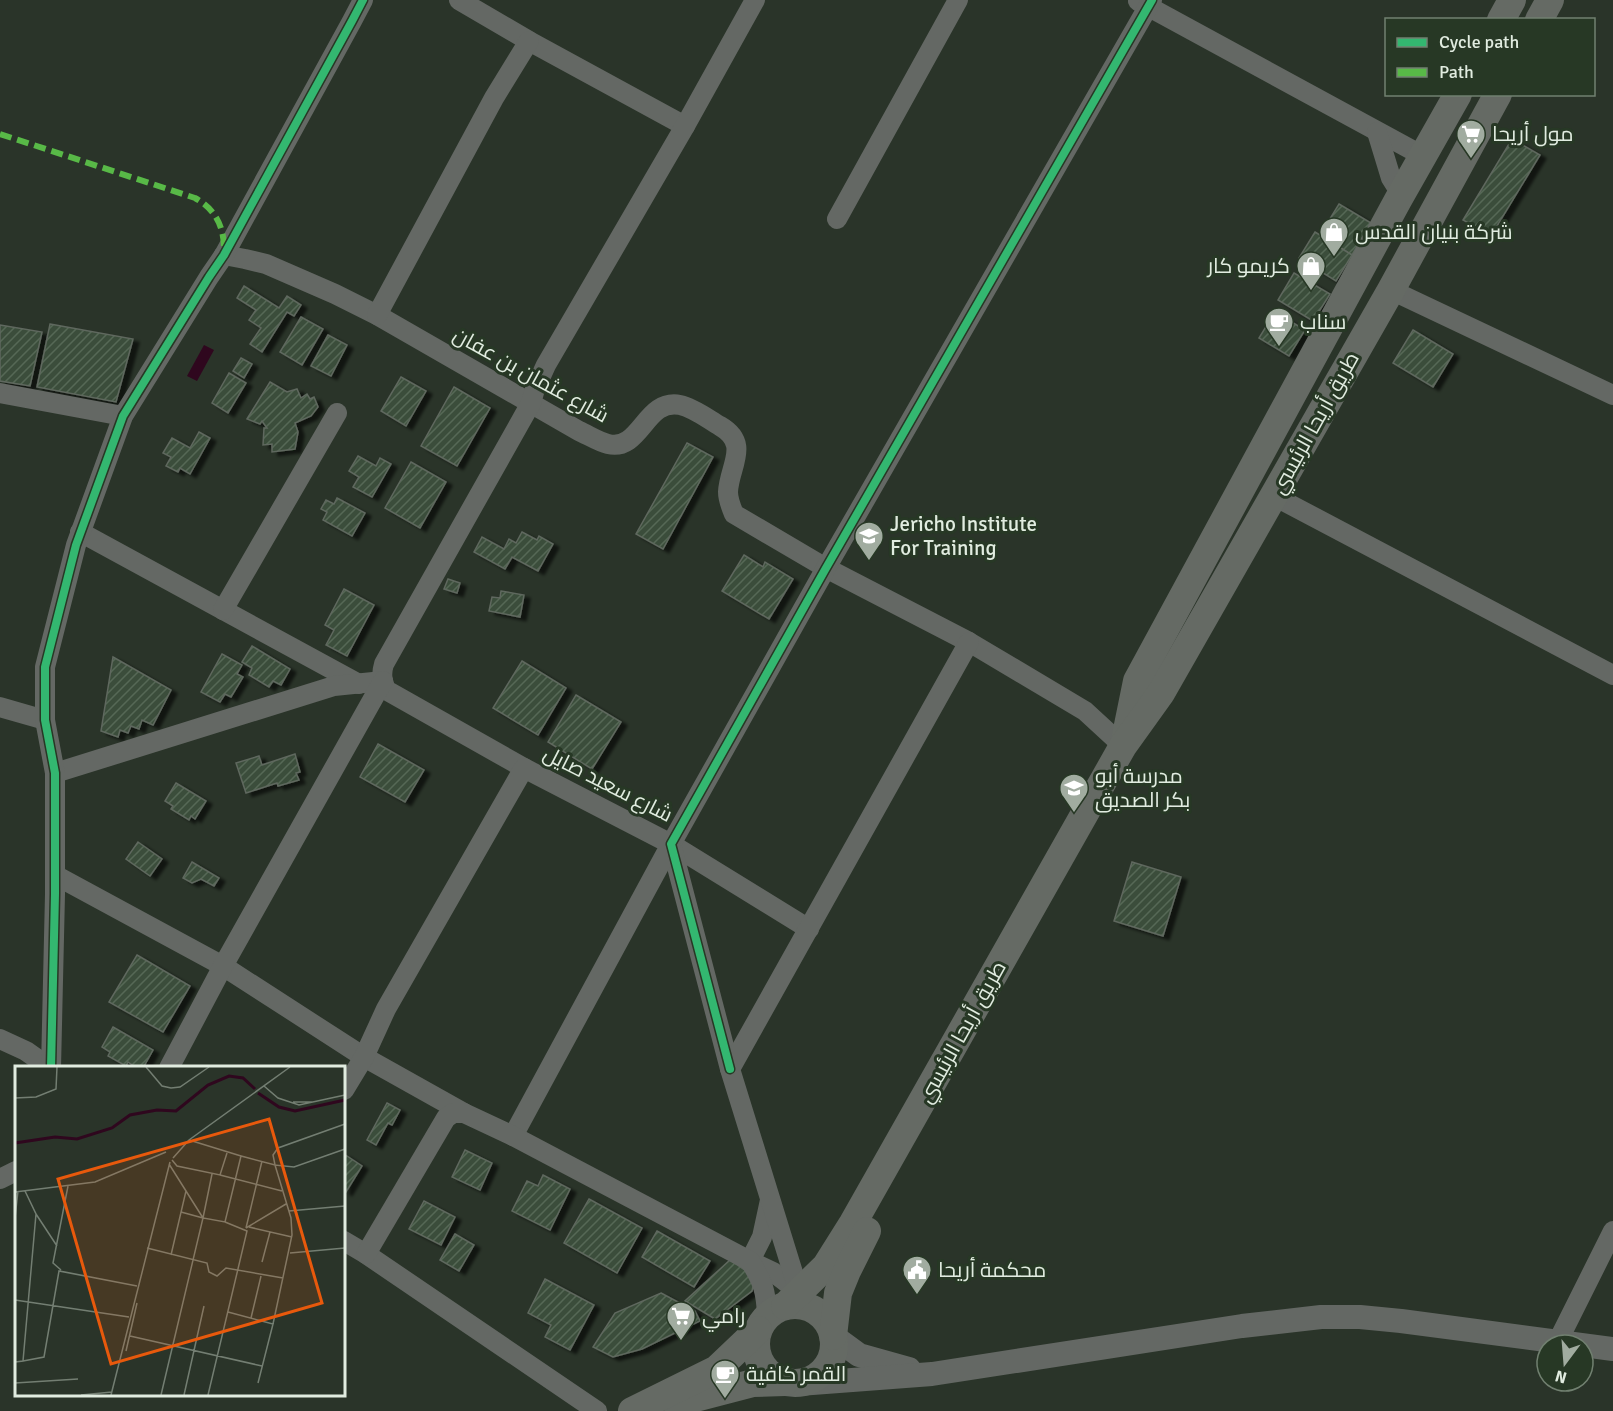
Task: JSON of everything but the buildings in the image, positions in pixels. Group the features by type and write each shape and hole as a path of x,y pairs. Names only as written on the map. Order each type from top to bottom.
{"main road":[{"path":"1502,18 1512,0"},
{"path":"1540,18 1550,0"},
{"name":"طريق أريحا الرئيسي","path":"1123,746 1137,681 1401,194 1457,96"},
{"name":"طريق أريحا الرئيسي","path":"632,1411 717,1370 826,1266 936,1078 1123,746 1161,693 1274,496 1391,290 1497,96"},
{"path":"648,1411 753,1383 792,1383 812,1380 823,1372 834,1352 836,1305 841,1287 890,1184 936,1078"},
{"path":"792,1383 773,1377 763,1368 757,1356 755,1343 777,1311 798,1305 810,1308 829,1324 833,1336"}],"street":[{"path":"51,1066 56,875 55,773 45,720 45,667 80,532 123,416 224,255 363,0"},
{"path":"459,0 685,126"},
{"path":"524,768 387,690 383,681 384,664 531,403 546,365 685,126 755,0"},
{"path":"837,219 958,0"},
{"path":"777,1311 771,1198 730,1069 671,844 1146,2 1423,156"},
{"path":"377,315 494,98 529,41"},
{"path":"1377,132 1391,178 1401,194"},
{"name":"شارع عثمان بن عفان","path":"224,255 266,264 335,294 377,315 579,431 608,444 615,445 633,437 658,408 668,404 687,407 724,428 733,437 737,447 728,492 734,514 826,568"},
{"path":"1391,290 1613,395"},
{"path":"0,393 123,416"},
{"path":"223,610 337,412"},
{"path":"1274,496 1613,675"},
{"path":"80,532 359,684"},
{"path":"826,568 969,642 1085,711 1123,746"},
{"path":"730,1069 969,642"},
{"path":"55,773 334,686 383,681"},
{"path":"170,1066 383,681"},
{"path":"0,707 45,720"},
{"name":"شارع سعيد صايل","path":"345,1088 387,1009 524,768 671,844 513,1136"},
{"path":"671,844 809,929"},
{"path":"56,875 224,966 364,1056 464,1113 513,1136 772,1272 777,1311"},
{"path":"0,1039 26,1051 48,1066"},
{"path":"366,1254 446,1118 453,1113 464,1113"},
{"path":"0,1179 15,1172"},
{"path":"750,1262 762,1237 771,1198"},
{"path":"1562,1333 1613,1231"},
{"path":"345,1242 597,1411"},
{"path":"750,1262 777,1311"},
{"path":"792,1383 932,1374 1242,1326 1321,1317 1360,1317 1401,1321 1535,1338"},
{"path":"833,1336 859,1355 932,1374"},
{"path":"1595,1346 1613,1349"}],"shaded area":[{"path":"204,345 214,350 197,381 187,376"}],"marked path":[{"path":"0,134 195,198 208,207 217,219 224,241 224,249"}],"cycle path":[{"path":"51,1066 55,773 45,720 45,667 76,545 123,416 224,255 363,0"},
{"path":"730,1069 671,844 826,568 1152,0"}],"place":[{"name":"مول أريحا","path":"1471,160"},
{"name":"شركة بنيان القدس","path":"1334,258"},
{"name":"كريمو كار","path":"1311,292"},
{"name":"سناب","path":"1279,348"},
{"name":"Jericho Institute For Training","path":"869,562"},
{"name":"مدرسة أبو بكر الصديق","path":"1074,814"},
{"name":"محكمة أريحا","path":"917,1296"},
{"name":"رامي","path":"681,1342"},
{"name":"القمر كافية","path":"725,1400"}]}
